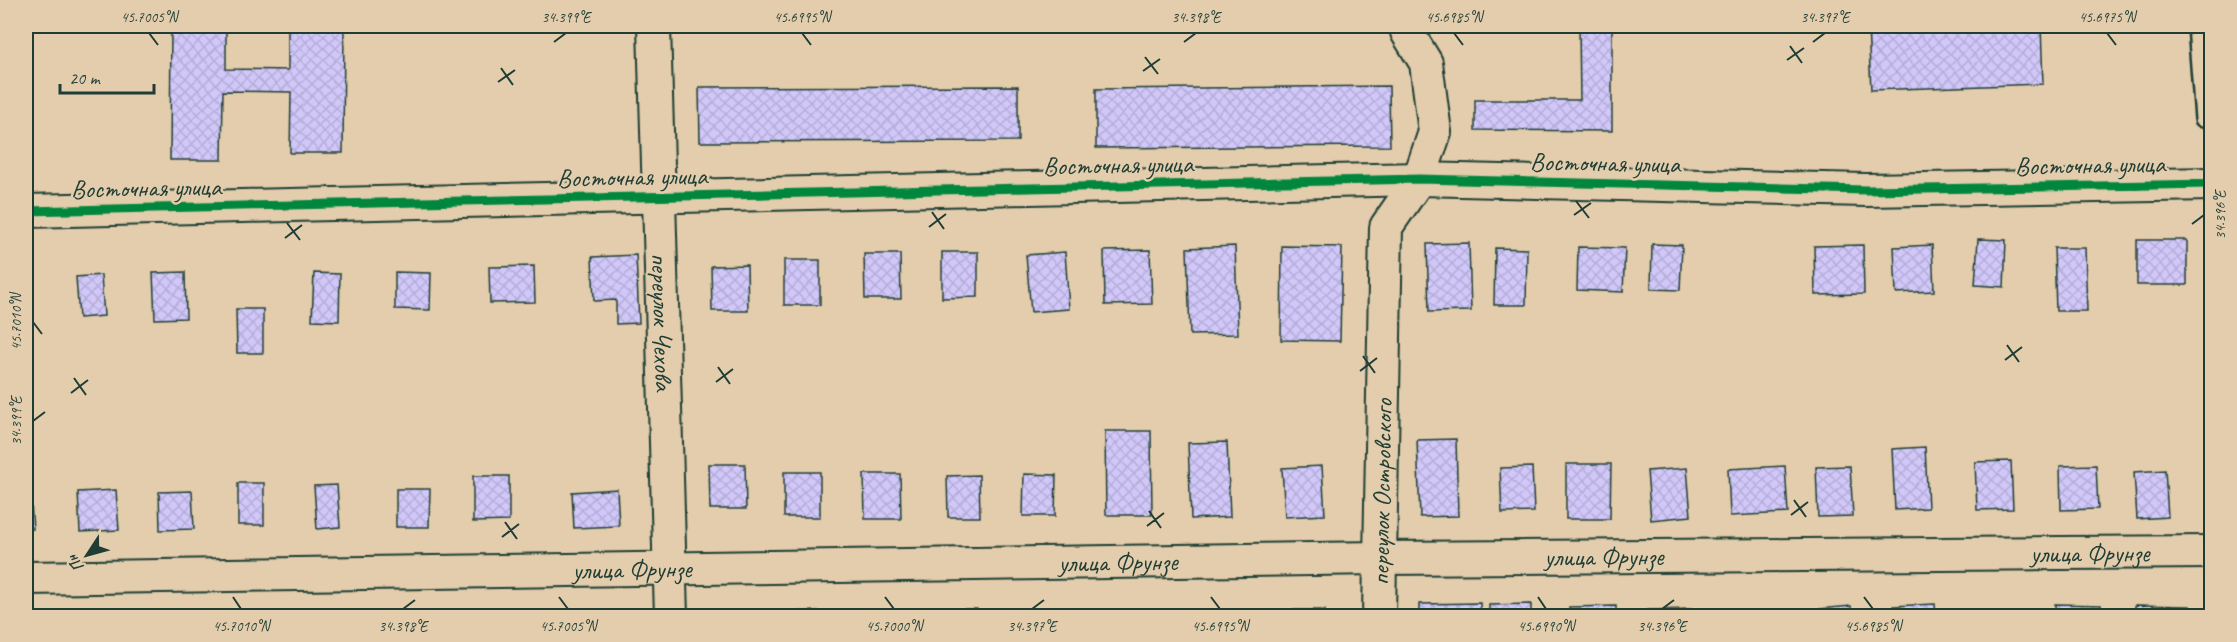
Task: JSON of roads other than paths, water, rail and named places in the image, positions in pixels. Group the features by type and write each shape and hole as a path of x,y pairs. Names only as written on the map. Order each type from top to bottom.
{"street":[{"name":"переулок Чехова","path":"654,26 657,197 671,616"},
{"name":"переулок Островского","path":"1379,616 1386,227 1419,179 1435,132 1426,63 1407,32 1407,26"},
{"name":"Восточная улица","path":"26,212 1419,179 1866,190 2211,184"},
{"name":"улица Фрунзе","path":"26,578 1379,558 2211,552"}],"lane":[{"path":"2196,26 2203,119"}]}
